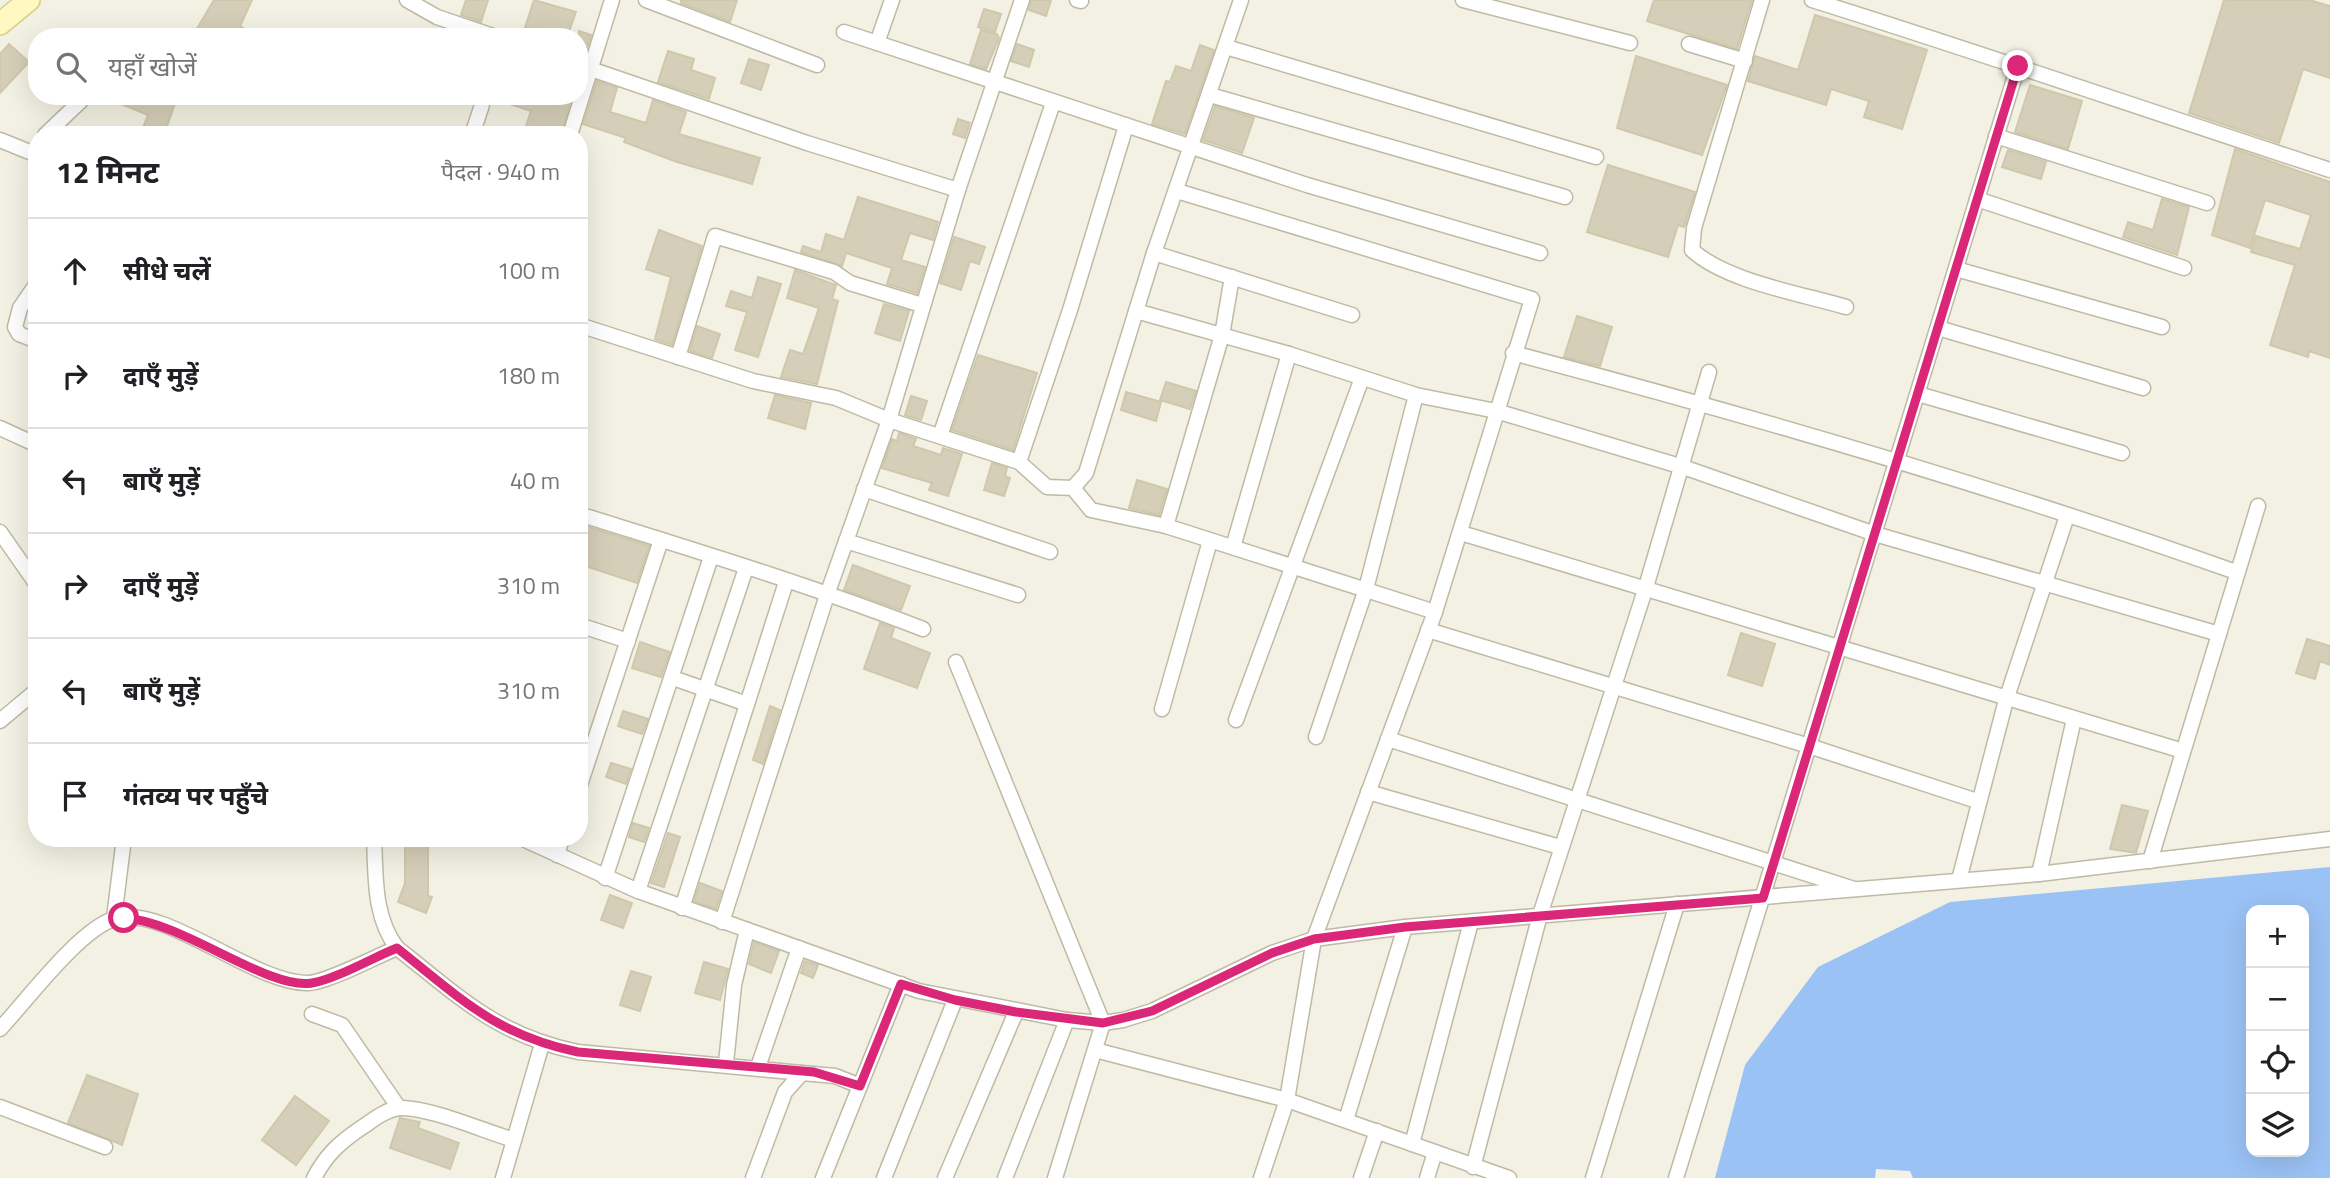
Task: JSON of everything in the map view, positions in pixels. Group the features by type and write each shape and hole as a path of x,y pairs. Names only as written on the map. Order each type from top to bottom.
{"street":[{"path":"0,24 29,0"},
{"path":"407,0 437,17 469,28"},
{"path":"588,60 612,0"},
{"path":"646,0 817,65"},
{"path":"877,43 892,0"},
{"path":"722,922 828,592 889,419 958,190 1022,0"},
{"path":"1073,488 1086,473 1154,253 1241,0"},
{"path":"1463,0 1630,43"},
{"path":"1762,0 1694,228 1692,250 1712,264 1737,275 1846,307"},
{"path":"1812,0 2330,170"},
{"path":"844,32 1307,185 1540,253"},
{"path":"1689,44 1745,61"},
{"path":"1226,47 1597,157"},
{"path":"1676,1178 2018,66"},
{"path":"588,68 807,143 958,190"},
{"path":"1210,94 1565,197"},
{"path":"940,436 1053,103"},
{"path":"54,126 77,105"},
{"path":"475,126 482,105"},
{"path":"572,126 577,105"},
{"path":"1019,463 1070,310 1126,126"},
{"path":"1996,136 2207,203"},
{"path":"0,140 28,148"},
{"path":"1177,191 1532,299 1513,353 1461,533 1428,630 1314,939 1287,1100 1261,1178"},
{"path":"1977,199 2184,268"},
{"path":"678,357 715,236 834,272 850,283 922,305"},
{"path":"1154,253 1352,315"},
{"path":"1956,269 2162,327"},
{"path":"1166,526 1222,335 1232,277"},
{"path":"28,296 20,308 15,327 19,334 28,338"},
{"path":"1136,311 1289,354 1416,396 1496,411 1683,467 1875,534 2219,634"},
{"path":"588,328 752,381 836,398 1019,463 1047,487 1073,488 1091,510 1166,526 1434,612"},
{"path":"1938,328 2143,388"},
{"path":"1513,353 1701,402 1897,461 2067,516 2102,524 2236,572"},
{"path":"1233,547 1289,354"},
{"path":"1473,1167 1560,847 1646,587 1709,372"},
{"path":"1236,720 1362,378"},
{"path":"1918,394 2122,453"},
{"path":"1316,737 1366,589 1416,396"},
{"path":"0,428 28,441"},
{"path":"864,489 1050,552"},
{"path":"2150,861 2258,506"},
{"path":"1959,880 1977,801 2006,700 2067,516"},
{"path":"588,517 786,582 828,592 923,629"},
{"path":"0,532 28,572"},
{"path":"1461,533 1646,587 1839,650 2183,751"},
{"path":"588,761 661,540"},
{"path":"846,541 1018,595"},
{"path":"1162,709 1210,541"},
{"path":"605,878 673,678 710,557"},
{"path":"638,891 746,568"},
{"path":"682,908 786,582"},
{"path":"588,628 628,641"},
{"path":"1428,630 1809,746 1977,801"},
{"path":"956,662 1103,1023 1055,1178"},
{"path":"673,678 747,704"},
{"path":"0,721 28,698"},
{"path":"2039,874 2074,719"},
{"path":"1388,739 1862,891"},
{"path":"1368,792 1560,847"},
{"path":"540,847 605,878 682,908 901,984 955,1000 1016,1012 1103,1023 1152,1011 1272,953 1314,939 1405,927 1862,891 2039,874 2330,839"},
{"path":"114,918 123,847"},
{"path":"375,847 380,911 388,936 397,948 482,1015 509,1031 542,1044 578,1052 726,1063 835,1076 860,1086"},
{"path":"557,855 559,847"},
{"path":"1593,1178 1676,904"},
{"path":"0,1029 90,932 114,918 139,919 159,925 201,941 276,978 296,983 312,984 397,948"},
{"path":"1412,1144 1471,922"},
{"path":"1346,1121 1405,927"},
{"path":"726,1063 734,985 747,930"},
{"path":"758,1067 799,948"},
{"path":"823,1178 901,984"},
{"path":"884,1178 955,1000"},
{"path":"945,1178 1016,1012"},
{"path":"312,1014 342,1025 398,1108"},
{"path":"1005,1178 1067,1020"},
{"path":"503,1178 542,1044"},
{"path":"1095,1050 1287,1100 1509,1178"},
{"path":"753,1178 785,1093 802,1073"},
{"path":"0,1107 105,1147"},
{"path":"314,1178 326,1155 340,1142 383,1113 398,1108 430,1114 514,1140"},
{"path":"1361,1178 1377,1131"},
{"path":"1427,1178 1435,1152"}],"water":[{"path":"2330,867 2330,1178 1913,1178 1910,1171 1876,1169 1875,1178 1715,1178 1745,1065 1818,967 1950,902"}],"building":[{"path":"214,0 252,0 240,26 243,28 197,28"},
{"path":"466,0 488,0 481,22 461,15"},
{"path":"534,0 576,12 570,28 525,28"},
{"path":"681,0 737,0 730,22 681,3"},
{"path":"1031,0 1051,0 1046,16 1029,10"},
{"path":"1654,0 1752,0 1737,49 1647,21"},
{"path":"2224,0 2309,0 2330,6 2330,78 2303,69 2279,143 2189,113"},
{"path":"984,9 1001,14 995,32 978,27"},
{"path":"1815,15 1927,50 1902,129 1864,117 1869,101 1831,89 1826,105 1748,81 1755,56 1798,70"},
{"path":"981,30 997,34 999,38 986,69 970,64"},
{"path":"9,44 28,63 0,93 0,54"},
{"path":"1017,44 1034,50 1029,67 1011,61"},
{"path":"1200,45 1214,50 1185,134 1152,124 1166,81 1170,82 1176,66 1191,71"},
{"path":"668,51 694,59 691,70 715,78 709,99 658,82"},
{"path":"1636,56 1727,85 1702,155 1617,128"},
{"path":"749,59 769,65 761,90 741,83"},
{"path":"597,81 617,88 610,112 646,123 653,100 686,112 679,134 760,158 752,184 677,162 624,142 626,138 583,124"},
{"path":"2030,85 2082,101 2068,149 2015,132"},
{"path":"124,105 174,105 167,126 144,126 148,115"},
{"path":"512,105 569,105 564,126 526,126 531,111"},
{"path":"1215,106 1254,118 1242,153 1203,140"},
{"path":"958,119 970,123 965,138 953,134"},
{"path":"2235,149 2330,182 2330,358 2309,351 2308,357 2270,345 2295,265 2251,252 2256,236 2300,249 2311,215 2265,200 2250,248 2212,235"},
{"path":"2008,150 2046,162 2041,179 2002,167"},
{"path":"1608,165 1695,192 1684,227 1678,225 1668,257 1587,232"},
{"path":"858,197 938,222 933,240 910,233 901,260 925,267 917,293 887,284 892,268 846,253 842,266 801,252 803,246 821,252 826,234 844,240"},
{"path":"2162,199 2189,207 2177,255 2123,237 2128,222 2153,230"},
{"path":"659,230 702,246 672,345 655,339 671,277 646,269"},
{"path":"954,237 985,247 979,264 970,261 961,290 940,283"},
{"path":"795,270 836,285 832,299 838,301 817,384 781,377 790,350 803,354 819,308 787,298"},
{"path":"758,277 781,284 758,357 735,350 747,312 726,306 731,291 752,298"},
{"path":"884,304 909,311 900,341 875,333"},
{"path":"1577,316 1612,327 1600,366 1564,357"},
{"path":"697,326 720,334 712,358 690,351"},
{"path":"978,355 1037,373 1013,450 952,430"},
{"path":"1166,382 1196,391 1190,409 1160,400"},
{"path":"1126,392 1161,402 1156,421 1121,410"},
{"path":"775,395 811,403 805,429 768,418"},
{"path":"911,396 927,401 921,420 905,415"},
{"path":"899,433 916,439 913,446 941,455 943,448 962,454 948,496 929,490 932,483 882,468 892,439 897,441"},
{"path":"992,463 1007,468 1005,476 1010,478 1004,496 984,490"},
{"path":"1137,480 1167,489 1159,515 1129,508"},
{"path":"588,527 649,546 637,583 588,567"},
{"path":"853,565 910,586 901,610 844,590"},
{"path":"880,623 894,628 891,638 930,653 917,688 864,669"},
{"path":"1741,633 1775,644 1762,686 1728,675"},
{"path":"2307,639 2330,646 2330,665 2320,661 2315,679 2296,673"},
{"path":"640,642 670,652 661,677 632,668"},
{"path":"770,706 780,710 763,764 753,760"},
{"path":"623,711 648,719 642,734 618,726"},
{"path":"611,763 631,769 626,784 606,777"},
{"path":"2122,805 2148,811 2136,853 2110,849"},
{"path":"633,823 649,828 644,842 629,837"},
{"path":"668,833 680,837 664,887 651,883"},
{"path":"405,847 428,847 428,896 432,897 426,913 398,902 405,883"},
{"path":"700,883 722,891 716,909 694,901"},
{"path":"610,895 632,903 623,928 601,920"},
{"path":"754,942 779,951 771,973 749,964"},
{"path":"805,961 818,965 813,978 801,973"},
{"path":"704,962 728,969 720,1000 695,993"},
{"path":"631,971 651,977 640,1011 620,1005"},
{"path":"87,1075 138,1094 122,1145 68,1123"},
{"path":"295,1096 329,1121 296,1165 262,1140"},
{"path":"400,1118 420,1122 418,1128 459,1143 450,1169 390,1148"}],"route":[{"path":"124,918 159,925 201,941 276,978 296,983 312,984 397,948 482,1015 509,1031 542,1044 578,1052 814,1072 835,1076 860,1086 901,984 955,1000 1016,1012 1103,1023 1152,1011 1272,953 1314,939 1405,927 1763,898 2018,66"}]}
